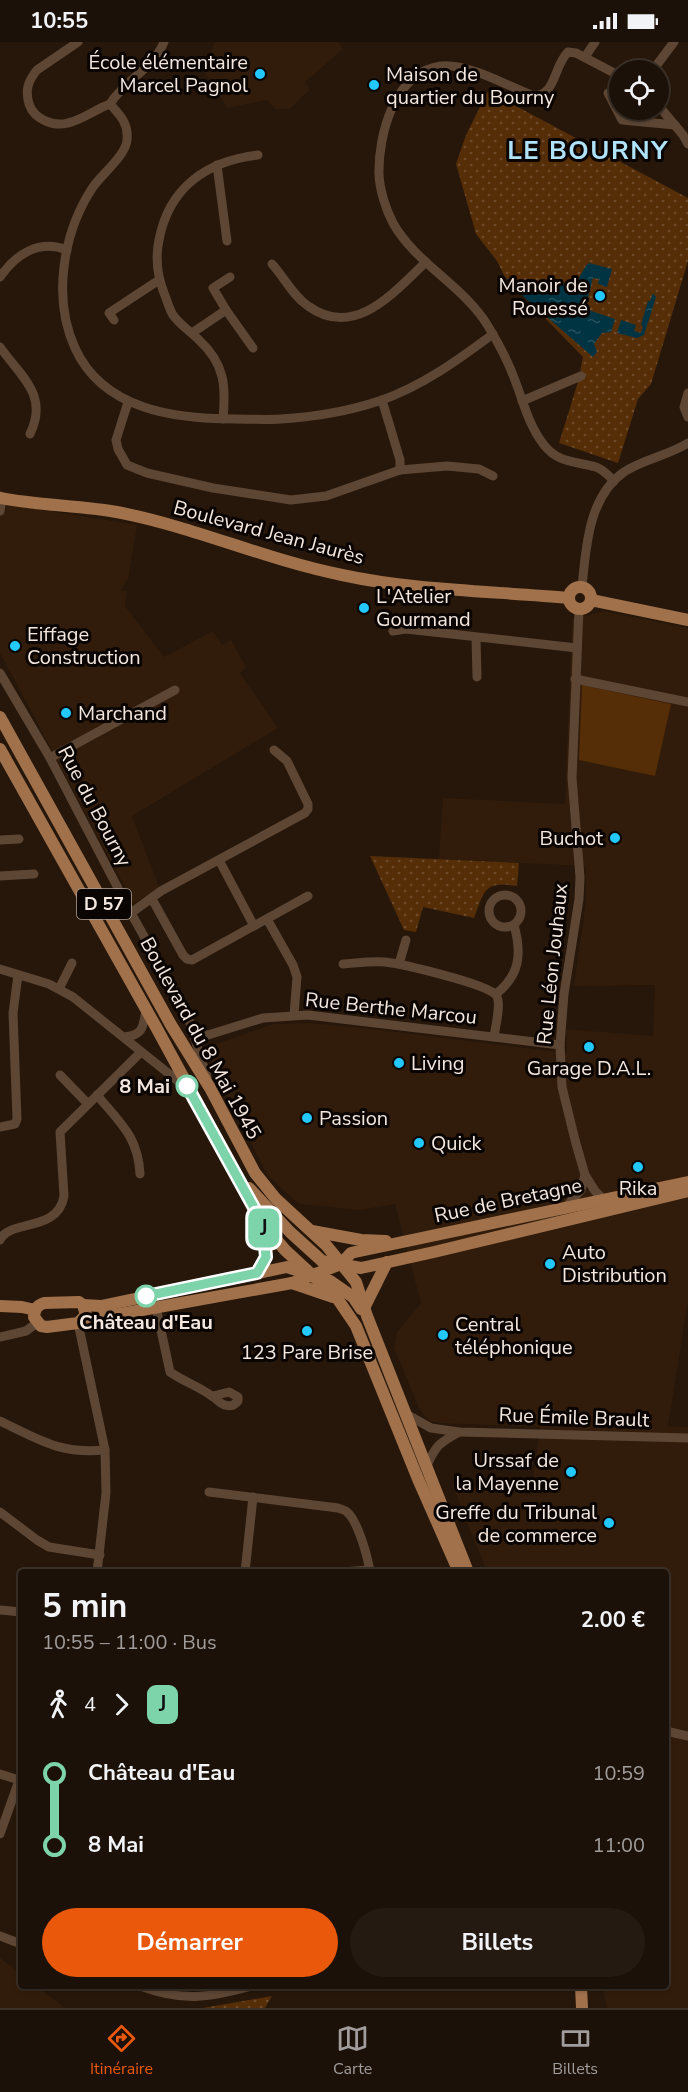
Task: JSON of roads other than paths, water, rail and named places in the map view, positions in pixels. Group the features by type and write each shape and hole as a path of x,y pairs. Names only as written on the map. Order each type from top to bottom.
{"main road":[{"name":"Boulevard Jean Jaurès","path":"0,498 150,519 344,576 399,584 569,598"},
{"path":"582,587 590,593 591,600 586,608 579,609 573,607 569,598 572,591 582,587"},
{"path":"591,600 688,620"},
{"name":"Boulevard du 8 Mai 1945","path":"0,717 171,1025 210,1088 255,1173 276,1199 312,1231 356,1282 404,1412 467,1569"},
{"name":"Boulevard du 8 Mai 1945","path":"0,749 263,1224 285,1250 337,1298 356,1326 418,1479 458,1569"},
{"path":"240,1179 312,1253 322,1261 341,1264"},
{"name":"Rue de Bretagne","path":"37,1323 47,1327 79,1322 292,1283 341,1264 351,1253 688,1182"},
{"name":"Rue de Bretagne","path":"341,1264 361,1268 688,1191"},
{"path":"257,1273 266,1257 263,1224"},
{"path":"312,1275 312,1231 361,1239 403,1241"},
{"path":"37,1323 34,1317 35,1310 38,1305 44,1303 79,1302 83,1305 100,1306 287,1267 330,1281 344,1290 366,1311 387,1262"},
{"path":"292,1283 337,1298"},
{"path":"79,1322 86,1316 83,1305"},
{"path":"0,1306 35,1310"},
{"path":"581,1989 582,2008"}],"street":[{"path":"78,42 37,70 27,85 31,110 38,117 52,124 68,123 110,104 115,96 146,67 164,42"},
{"path":"585,57 595,42"},
{"path":"660,60 674,42"},
{"path":"609,70 576,53 568,52 561,58 550,88 542,96 531,95 459,68 442,66 424,71 408,82 393,107 381,145 379,177 382,194 393,222 406,241 481,315 493,334 507,360 532,428 545,447 561,458 602,470 614,481"},
{"path":"608,93 622,120 675,125"},
{"path":"110,104 127,125 126,147 94,187 80,210 67,250 62,295 66,328 76,350 92,374 128,402 186,418 289,418 318,414 382,400 451,365 493,334"},
{"path":"669,118 688,144"},
{"path":"223,419 225,387 219,363 207,347 173,315 159,280 156,260 162,223 181,190 197,176 217,165 231,159 258,155"},
{"path":"217,165 227,241"},
{"path":"0,277 9,264 27,251 45,246 58,246 67,250"},
{"path":"272,264 308,307 332,317 344,317 356,316 384,301 426,262"},
{"path":"230,277 213,288 253,348"},
{"path":"114,320 109,313 159,280"},
{"path":"192,333 226,310"},
{"path":"0,347 33,393 38,405 37,420 30,434"},
{"path":"522,401 581,376"},
{"path":"688,393 684,407 688,417"},
{"path":"382,400 400,460 399,470"},
{"path":"128,402 116,440 127,465 147,473 213,488 291,500 326,496 399,470 447,466 479,469 493,476"},
{"path":"582,587 585,553 591,525 603,496 614,481 626,471 688,443"},
{"name":"Rue Léon Jouhaux","path":"579,609 572,778 580,877 579,899 564,994 560,1045 562,1087 585,1175 603,1200"},
{"path":"393,631 406,629 577,648"},
{"path":"476,638 477,677"},
{"name":"Rue du Bourny","path":"0,673 50,758 187,1014 210,1088"},
{"path":"575,679 688,702"},
{"path":"50,758 175,690"},
{"path":"131,913 161,891 309,809 287,761 274,750"},
{"path":"0,840 19,839"},
{"path":"219,860 254,926"},
{"path":"0,876 34,874"},
{"path":"152,899 183,955 192,960 308,896"},
{"path":"267,919 297,977 294,1015"},
{"path":"496,994 508,984 519,956 514,925"},
{"path":"399,964 406,940"},
{"path":"343,964 363,962 399,964 436,973 496,994 499,1000 494,1037"},
{"path":"59,989 72,963"},
{"path":"0,969 59,989 73,997 190,1091"},
{"path":"0,1127 15,1124 17,1119 13,1012 18,975"},
{"path":"124,1037 134,1036 140,1032 146,1010"},
{"name":"Rue Berthe Marcou","path":"193,1032 207,1035 262,1018 308,1015 560,1045"},
{"name":"Rue Berthe Marcou","path":"200,1053 219,1032"},
{"path":"0,1240 9,1231 43,1222 62,1205 64,1197 58,1136 60,1132 141,1052"},
{"path":"60,1075 88,1104"},
{"path":"97,1095 130,1135 139,1156 140,1174"},
{"path":"565,1208 581,1190 585,1175"},
{"path":"156,1307 170,1372 184,1382 213,1396"},
{"path":"79,1322 105,1450 106,1493 98,1569"},
{"path":"0,1337 26,1331 37,1323"},
{"name":"Rue Émile Brault","path":"404,1412 431,1428 459,1432 688,1438"},
{"path":"0,1421 47,1444 66,1450 87,1452 105,1450"},
{"path":"426,1468 434,1449 440,1442 459,1432"},
{"path":"209,1492 338,1508 346,1511 354,1522 368,1558 370,1569"},
{"path":"245,1569 253,1497"},
{"path":"0,1512 36,1540 49,1546 100,1556"},
{"path":"1,1608 18,1611"},
{"path":"669,1732 688,1736"},
{"path":"0,1774 18,1778"},
{"path":"0,1834 18,1784"},
{"path":"0,1936 18,1943"},
{"path":"148,1989 159,1993 201,1998 241,1989"}],"water":[{"path":"589,263 612,269 607,287 598,284 599,279 593,278 585,309 615,319 611,332 602,333 594,344 597,352 593,357 524,297 507,279 516,279 530,290 541,286 569,284 577,280"},
{"path":"653,293 656,297 644,335 637,338 617,333 621,320 636,325 634,331 641,333 648,301"}],"place":[{"name":"École élémentaire Marcel Pagnol","path":"260,74"},
{"name":"Maison de quartier du Bourny","path":"374,85"},
{"name":"Manoir de Rouessé","path":"600,296"},
{"name":"L'Atelier Gourmand","path":"364,608"},
{"name":"Eiffage Construction","path":"15,646"},
{"name":"Marchand","path":"66,713"},
{"name":"Buchot","path":"615,838"},
{"name":"Garage D.A.L.","path":"589,1047"},
{"name":"Living","path":"399,1063"},
{"name":"8 Mai","path":"187,1086"},
{"name":"Passion","path":"307,1118"},
{"name":"Quick","path":"419,1143"},
{"name":"Rika","path":"638,1167"},
{"name":"Auto Distribution","path":"550,1264"},
{"name":"Château d'Eau","path":"146,1296"},
{"name":"123 Pare Brise","path":"307,1331"},
{"name":"Central téléphonique","path":"443,1335"},
{"name":"Urssaf de la Mayenne","path":"571,1472"},
{"name":"Greffe du Tribunal de commerce","path":"609,1523"}],"district":[{"name":"LE BOURNY","path":"588,150"}]}
